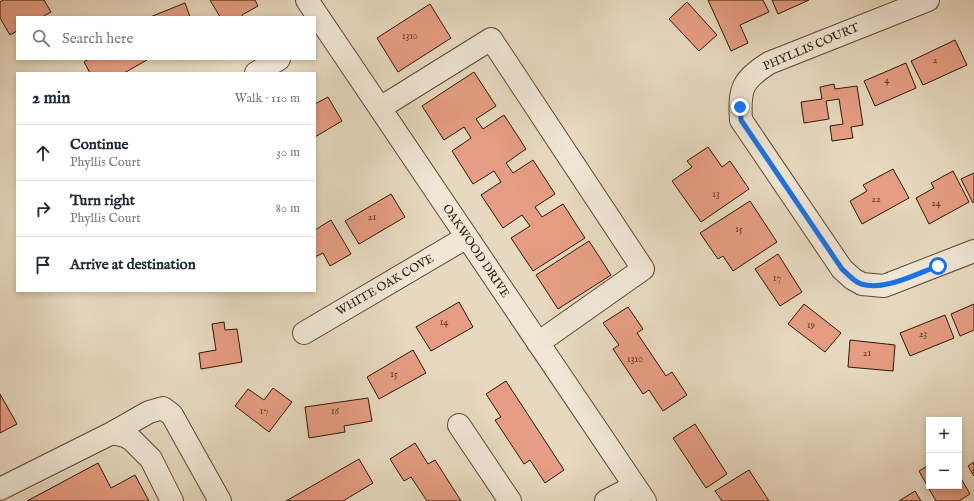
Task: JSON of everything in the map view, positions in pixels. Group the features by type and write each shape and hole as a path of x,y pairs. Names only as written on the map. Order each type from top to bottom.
{"street":[{"name":"OAKWOOD DRIVE","path":"307,0 314,16"},
{"name":"PHYLLIS COURT","path":"928,0 769,63 757,70 747,80 742,88 740,107 741,120 842,269 853,279 862,284 884,286 974,251"},
{"name":"OAKWOOD DRIVE","path":"316,20 322,34 380,108 640,494"},
{"path":"380,108 491,39 643,269 538,342"},
{"path":"258,72 277,60"},
{"name":"WHITE OAK COVE","path":"304,333 467,237"},
{"path":"0,489 112,433 149,412 163,408 172,415 220,501"},
{"path":"459,425 510,501"},
{"path":"112,433 125,436 132,440 151,459 172,501"},
{"path":"606,501 640,494"}],"building":[{"path":"3,0 44,0 51,12 44,16 16,16 16,32 10,35 0,18 0,2"},
{"path":"210,0 255,0 258,6 242,16 219,16"},
{"path":"708,0 763,0 769,12 740,25 748,43 731,51"},
{"path":"772,0 809,0 778,14"},
{"path":"687,2 717,35 699,51 669,19"},
{"path":"185,3 190,16 152,16"},
{"path":"430,4 451,38 398,72 377,38"},
{"path":"955,40 967,65 923,85 911,61"},
{"path":"87,60 147,60 126,72 89,72 84,62"},
{"path":"906,63 916,88 875,106 864,81"},
{"path":"474,72 496,106 476,119 483,129 504,115 526,149 506,163 513,173 533,160 555,194 535,207 542,217 563,204 585,238 533,271 511,238 530,226 522,215 503,228 481,195 501,182 494,171 473,184 452,151 471,138 464,127 444,140 422,106"},
{"path":"834,84 835,89 857,86 863,125 851,127 853,138 832,141 830,126 843,124 839,99 826,101 829,119 804,123 801,102 822,99 820,87"},
{"path":"328,97 342,121 316,136 316,103"},
{"path":"708,147 722,167 730,161 749,189 701,222 672,181 692,167 687,161"},
{"path":"893,169 909,198 862,224 850,201 867,191 863,185"},
{"path":"953,171 969,202 929,224 916,198 934,188 931,183"},
{"path":"974,173 974,202 973,203 961,179"},
{"path":"391,194 405,217 359,244 345,221"},
{"path":"750,201 777,242 733,271 723,256 718,259 700,233"},
{"path":"331,220 351,254 330,266 323,253 316,256 316,229"},
{"path":"589,241 611,275 558,309 536,275"},
{"path":"778,254 802,292 780,306 755,269"},
{"path":"459,302 473,327 431,351 416,327"},
{"path":"804,304 841,333 825,352 788,324"},
{"path":"974,304 974,330 960,336 951,314"},
{"path":"628,307 643,329 637,333 666,376 672,372 687,395 663,411 649,390 643,394 613,349 619,345 603,323"},
{"path":"945,315 954,338 910,356 900,333"},
{"path":"224,322 225,330 237,329 242,362 201,369 199,353 216,350 212,324"},
{"path":"850,340 895,345 893,371 848,367"},
{"path":"413,350 426,373 379,399 367,377"},
{"path":"506,381 564,470 545,483 530,460 524,464 495,420 501,417 486,394"},
{"path":"273,388 292,402 269,432 235,406 248,389 264,400"},
{"path":"0,394 17,424 0,433"},
{"path":"368,398 372,421 344,426 345,432 309,438 305,407"},
{"path":"695,424 727,474 706,488 673,438"},
{"path":"415,443 428,464 435,460 461,501 427,501 411,477 404,481 390,459"},
{"path":"359,459 373,483 343,501 286,501"},
{"path":"974,462 974,476 968,466"},
{"path":"98,463 111,488 135,475 149,501 27,501"},
{"path":"926,467 926,483 919,471"},
{"path":"749,470 769,501 722,501 715,491"},
{"path":"962,480 970,494 959,501 936,501 929,489 962,489"},
{"path":"915,491 921,501 899,501"}],"route":[{"path":"740,107 741,120 763,154 842,269 853,279 862,284 884,286 938,266"}]}
